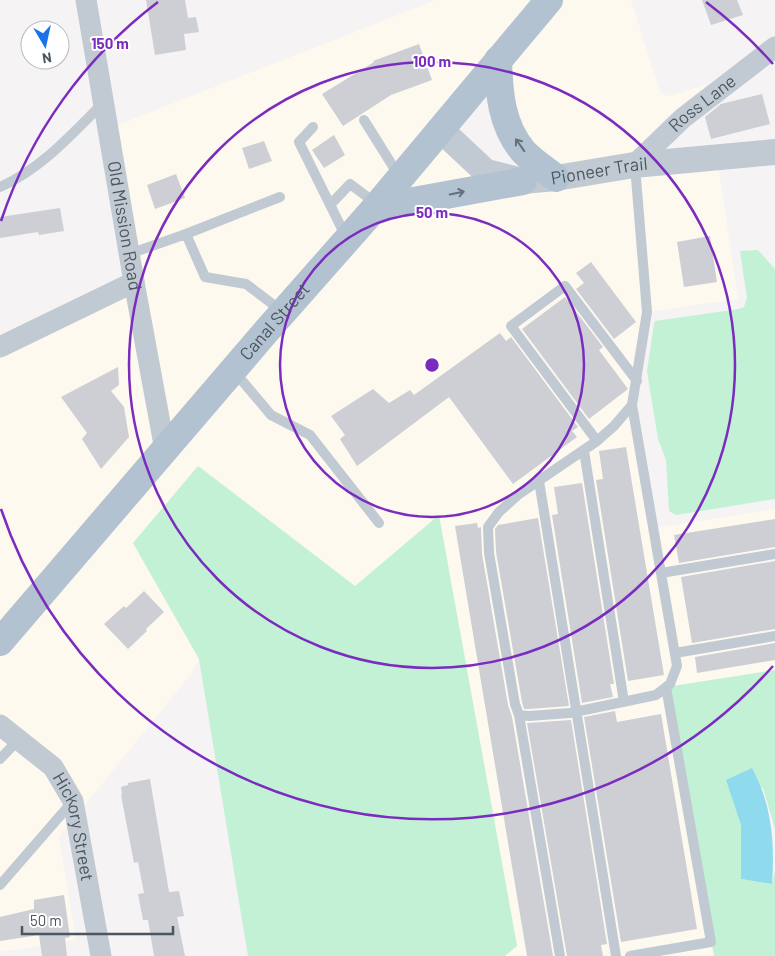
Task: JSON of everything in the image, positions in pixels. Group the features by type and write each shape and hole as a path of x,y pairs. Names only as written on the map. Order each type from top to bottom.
{"main road":[{"name":"Canal Street","path":"0,642 233,370 376,207 549,0"},
{"path":"498,60 499,92 507,126 523,151 556,178"},
{"path":"376,207 523,180"}],"street":[{"name":"Old Mission Road","path":"86,0 129,254 165,450"},
{"name":"Ross Lane","path":"634,165 683,118 775,48"},
{"name":"Pioneer Trail","path":"440,129 486,172 523,180 556,178 634,165 775,152"},
{"path":"0,346 134,282"},
{"name":"Hickory Street","path":"0,724 53,766 73,801 101,956"}],"lane":[{"path":"0,188 44,161 104,103"},
{"path":"364,120 400,178"},
{"path":"314,127 299,142 347,240"},
{"path":"519,715 529,716 576,712 656,695 670,684 677,666 632,405 647,312 634,165"},
{"path":"330,205 350,184 376,207"},
{"path":"129,254 280,197"},
{"path":"186,234 205,278 246,284 284,312"},
{"path":"597,441 511,326 565,286 637,381"},
{"path":"233,370 271,415 310,435 379,523"},
{"path":"560,956 489,553 488,527 498,512 519,494 597,441 614,426 632,405"},
{"path":"584,451 624,702"},
{"path":"538,481 616,956"},
{"path":"662,574 775,554"},
{"path":"675,653 775,636"},
{"path":"630,956 711,942 666,687"},
{"path":"0,760 18,739"},
{"path":"0,885 73,801"}],"shaded area":[{"path":"436,0 549,0 440,129 486,172 717,157 738,299 647,312 632,405 654,528 775,509 775,670 666,688 714,956 504,956 517,945 439,515 355,586 199,466 133,543 199,659 191,674 59,837 76,940 0,952 0,347 134,282 107,129"},
{"path":"564,0 631,0 662,94 670,96 708,84 676,109 630,154 558,165 530,143 516,121 509,65"}],"green space":[{"path":"758,250 775,269 775,499 676,515 669,511 666,460 658,439 647,371 654,324 655,321 744,307 747,298 740,251"},
{"path":"198,466 355,586 439,515 517,946 505,956 248,956 199,659 133,543"},
{"path":"775,670 775,829 763,788 727,780 741,825 741,879 772,884 775,870 775,956 714,956 666,687"}],"water":[{"path":"752,768 764,796 771,824 772,884 741,879 741,825 726,780"}],"building":[{"path":"146,0 185,0 188,18 196,17 199,32 184,34 186,50 155,55"},
{"path":"702,0 737,0 743,15 711,25"},
{"path":"419,44 432,80 391,95 343,126 322,94 373,61"},
{"path":"762,94 770,124 711,139 705,117 721,104"},
{"path":"334,135 345,155 324,168 312,150"},
{"path":"264,141 272,161 249,169 242,148"},
{"path":"176,174 185,198 155,209 147,185"},
{"path":"60,208 64,231 39,235 38,232 0,238 0,217"},
{"path":"710,236 717,282 684,287 677,242"},
{"path":"591,262 636,322 614,339 576,289 584,283 576,273"},
{"path":"565,297 603,347 599,350 628,389 589,419 522,329"},
{"path":"500,333 506,341 511,337 578,427 572,431 577,437 513,484 449,397 357,466 340,439 345,435 331,416 373,389 389,403 410,390 414,395"},
{"path":"118,367 119,385 111,391 124,407 129,437 101,469 82,439 87,433 61,397"},
{"path":"626,447 664,675 628,681 596,480 603,479 599,451"},
{"path":"582,483 614,684 610,684 613,697 582,703 552,515 558,514 554,487"},
{"path":"538,518 569,706 524,709 496,552 495,529 498,525"},
{"path":"775,519 775,547 679,563 674,535"},
{"path":"477,523 478,528 481,527 482,554 553,956 527,956 455,526"},
{"path":"775,561 775,629 692,643 681,577"},
{"path":"144,591 164,612 128,649 104,624 124,606 126,608"},
{"path":"775,643 775,660 697,673 695,657"},
{"path":"615,711 617,722 661,714 697,929 621,942 584,717"},
{"path":"571,720 607,944 601,945 603,956 567,956 527,723"},
{"path":"150,779 169,892 179,891 184,916 177,917 185,956 154,956 148,920 143,920 138,894 144,893 138,862 134,863 121,787 128,785 128,783"},
{"path":"64,895 70,937 65,938 67,956 42,956 39,935 0,941 0,917 34,909 34,900"}]}
